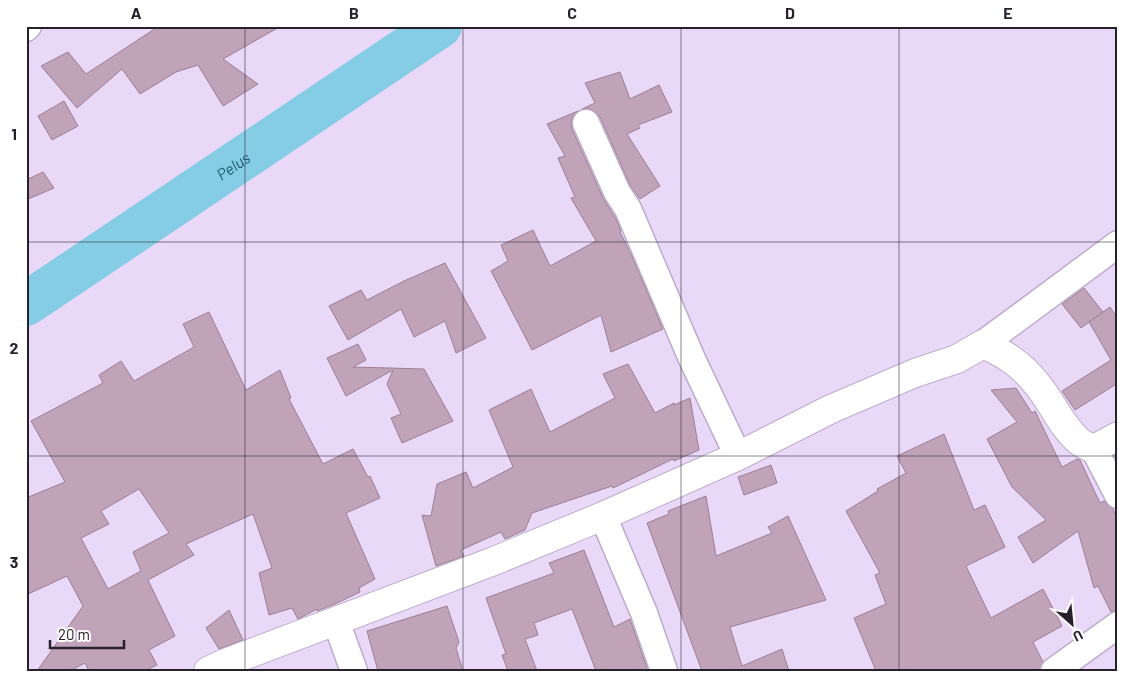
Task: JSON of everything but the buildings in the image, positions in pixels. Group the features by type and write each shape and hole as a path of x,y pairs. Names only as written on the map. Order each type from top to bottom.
{"street":[{"path":"586,123 617,192 628,209 692,359 738,456"},
{"path":"208,671 494,562 738,456 831,409 914,373 957,359 983,344 1118,244"},
{"path":"983,344 1004,353 1036,383 1069,431 1080,442 1094,449 1118,495"},
{"path":"1094,449 1118,436"},
{"path":"603,516 644,613 664,671"},
{"path":"336,621 354,671"},
{"path":"1054,671 1118,625"}],"waterway":[{"name":"Pelus","path":"26,304 440,26"}]}
